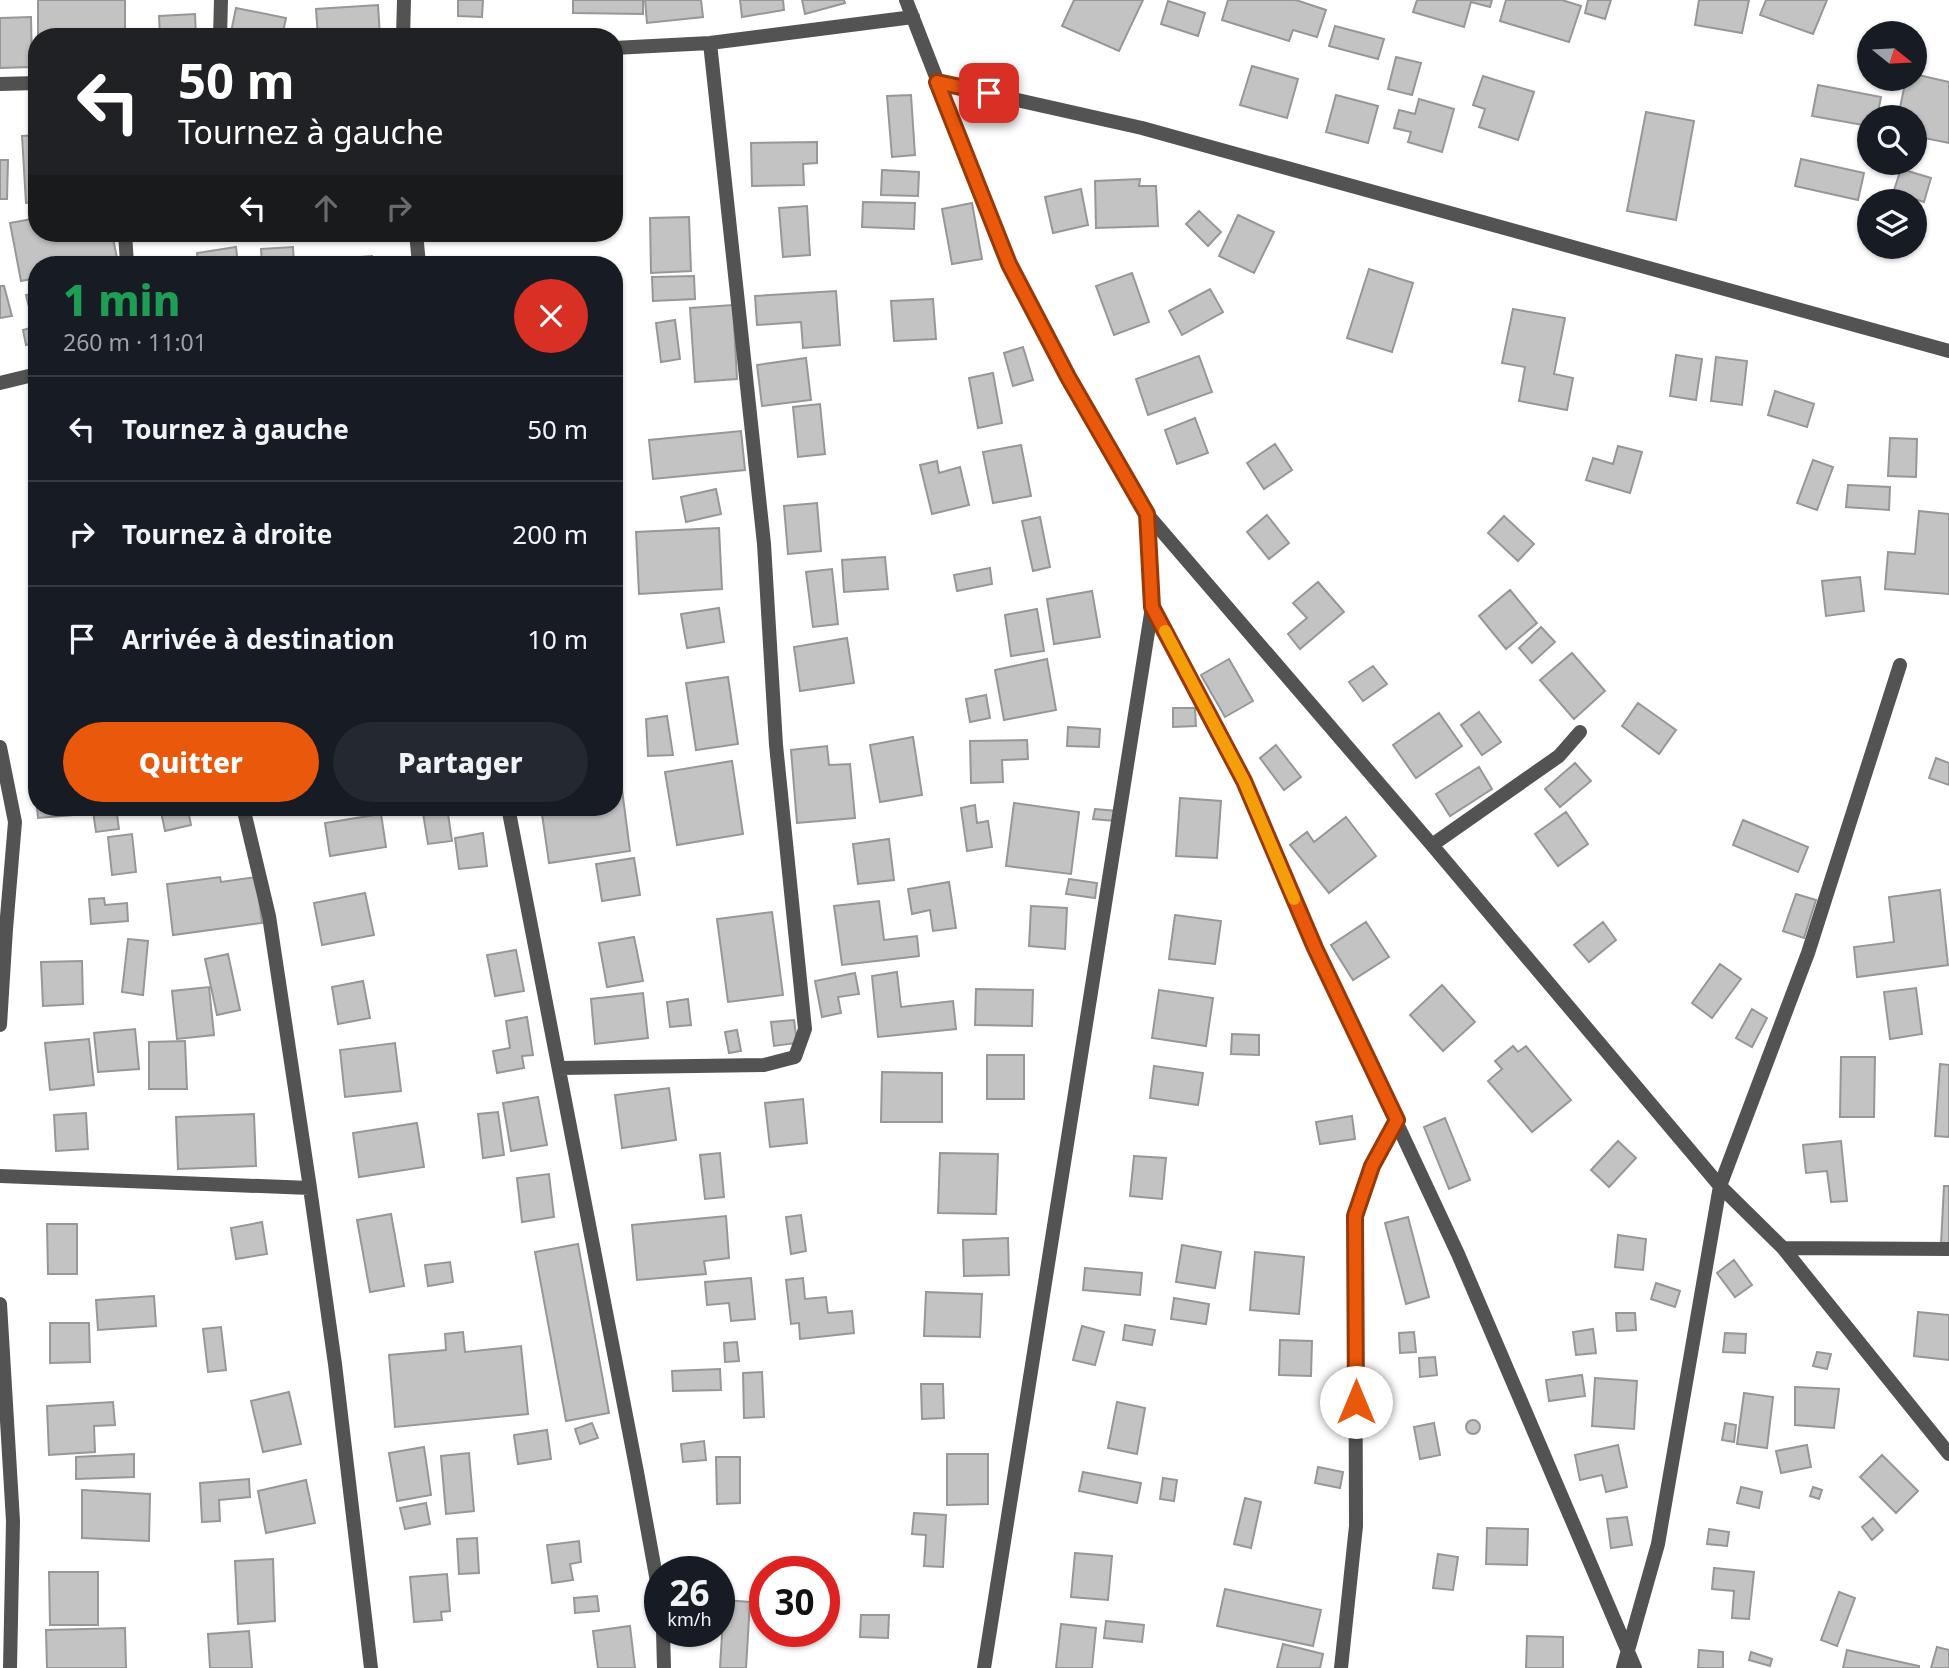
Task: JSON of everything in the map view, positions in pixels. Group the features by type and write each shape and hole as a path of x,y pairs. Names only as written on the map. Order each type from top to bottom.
{"street":[{"path":"220,0 220,28"},
{"path":"403,28 404,0"},
{"path":"906,0 1009,264 1068,377 1147,514 1432,845 1720,1186 1783,1248 1949,1454"},
{"path":"623,48 710,43 913,16"},
{"path":"559,1068 764,1065 796,1057 805,1029 776,745 764,544 710,43"},
{"path":"937,82 1142,128 1949,351"},
{"path":"0,84 28,83"},
{"path":"0,383 28,376"},
{"path":"984,1668 1152,607 1147,514"},
{"path":"1152,607 1244,781 1315,948 1458,1254 1635,1668"},
{"path":"1623,1668 1658,1544 1720,1186 1808,953 1900,665"},
{"path":"1432,845 1559,756 1580,732"},
{"path":"0,747 15,821 0,1025"},
{"path":"245,816 269,916 310,1188 335,1364 371,1668"},
{"path":"510,816 652,1556"},
{"path":"1341,1668 1356,1526 1355,1216 1372,1166 1397,1120"},
{"path":"0,1176 310,1188"},
{"path":"1783,1248 1949,1249"},
{"path":"0,1304 13,1521 10,1668"},
{"path":"663,1647 664,1668"}],"building":[{"path":"38,0 125,0 125,28 38,28"},
{"path":"458,0 483,0 482,17 458,16"},
{"path":"573,0 643,0 643,14 573,13"},
{"path":"645,0 701,0 703,17 647,23"},
{"path":"740,0 783,0 784,10 742,17"},
{"path":"802,0 844,0 845,3 805,14"},
{"path":"1074,0 1143,0 1119,51 1062,26"},
{"path":"1228,0 1296,0 1326,10 1317,37 1293,30 1289,41 1222,20"},
{"path":"1417,0 1492,0 1490,7 1471,2 1464,27 1413,12"},
{"path":"1506,0 1562,0 1581,6 1569,42 1500,21"},
{"path":"1588,0 1611,0 1605,19 1585,13"},
{"path":"1699,0 1749,0 1742,33 1695,25"},
{"path":"1766,0 1827,0 1813,34 1760,15"},
{"path":"1168,1 1205,13 1198,36 1161,24"},
{"path":"378,5 379,28 317,28 316,9"},
{"path":"236,8 286,18 284,28 232,28"},
{"path":"195,14 196,28 160,28 159,16"},
{"path":"31,17 31,28 28,28 28,67 0,68 0,18"},
{"path":"1335,26 1384,39 1378,59 1329,46"},
{"path":"1396,57 1421,63 1412,95 1388,89"},
{"path":"1252,66 1298,79 1287,118 1240,105"},
{"path":"1483,76 1534,92 1518,140 1479,127 1485,109 1473,105"},
{"path":"1927,77 1949,82 1949,143 1927,139 1927,105 1901,105 1903,91 1927,91"},
{"path":"1818,85 1881,97 1879,105 1857,105 1857,124 1812,116"},
{"path":"911,95 915,155 892,157 887,96"},
{"path":"1336,95 1378,106 1368,143 1326,132"},
{"path":"1419,99 1454,109 1442,152 1408,142 1411,132 1394,128 1399,110 1415,114"},
{"path":"1646,112 1694,121 1676,220 1627,211"},
{"path":"22,136 28,136 26,203"},
{"path":"817,142 817,163 803,164 804,185 752,186 751,143"},
{"path":"1801,159 1864,175 1860,189 1857,189 1857,200 1795,186"},
{"path":"0,160 8,160 7,199 0,199"},
{"path":"882,170 919,172 918,196 881,195"},
{"path":"1899,175 1931,178 1927,192 1927,189 1894,189"},
{"path":"1140,179 1139,186 1156,186 1158,226 1096,228 1095,181"},
{"path":"1081,189 1088,225 1053,233 1045,197"},
{"path":"863,202 915,203 914,229 862,227"},
{"path":"972,203 982,259 952,264 942,209"},
{"path":"807,206 810,255 783,257 779,208"},
{"path":"1199,211 1221,232 1208,246 1186,224"},
{"path":"1238,215 1274,232 1254,273 1219,256"},
{"path":"689,217 691,271 651,273 650,218"},
{"path":"28,220 28,242 114,242 117,256 28,256 28,280 21,281 10,223"},
{"path":"236,247 237,256 197,256 197,253"},
{"path":"293,247 294,256 261,256 261,249"},
{"path":"1369,269 1413,283 1392,352 1347,338"},
{"path":"1132,273 1149,322 1114,335 1096,286"},
{"path":"694,276 695,299 653,301 652,277"},
{"path":"0,286 4,286 12,316 0,318"},
{"path":"1210,289 1223,312 1182,335 1169,311"},
{"path":"836,291 840,345 803,348 801,322 757,325 755,296"},
{"path":"933,299 936,339 894,341 891,301"},
{"path":"733,305 737,379 695,382 690,308"},
{"path":"1513,309 1565,318 1554,374 1573,378 1567,410 1519,401 1525,367 1502,363"},
{"path":"675,320 680,359 661,362 656,323"},
{"path":"28,329 26,345 23,330"},
{"path":"1023,347 1033,380 1013,386 1004,353"},
{"path":"1676,355 1702,359 1696,400 1670,396"},
{"path":"1199,356 1212,392 1148,415 1136,379"},
{"path":"1716,357 1747,361 1742,405 1711,401"},
{"path":"806,358 811,400 762,406 757,365"},
{"path":"993,373 1002,423 978,428 969,378"},
{"path":"1775,391 1814,404 1807,427 1768,415"},
{"path":"820,404 825,454 798,457 793,407"},
{"path":"1195,418 1208,453 1177,464 1165,430"},
{"path":"741,431 745,470 653,479 649,440"},
{"path":"1890,438 1917,439 1916,477 1888,476"},
{"path":"1275,444 1292,470 1264,489 1247,463"},
{"path":"1021,445 1031,496 993,503 983,452"},
{"path":"1618,446 1642,452 1630,493 1586,480 1593,458 1613,464"},
{"path":"1813,460 1833,467 1817,510 1797,503"},
{"path":"937,461 939,473 960,467 969,505 932,514 920,465"},
{"path":"1848,485 1890,487 1889,510 1846,507"},
{"path":"716,489 721,514 686,522 681,497"},
{"path":"817,503 821,551 788,554 784,506"},
{"path":"1919,511 1949,514 1949,594 1885,589 1888,552 1915,554"},
{"path":"1267,515 1289,543 1269,559 1247,532"},
{"path":"1504,516 1534,544 1518,561 1488,533"},
{"path":"1040,517 1050,567 1033,571 1022,521"},
{"path":"719,528 722,589 639,594 636,532"},
{"path":"885,557 888,589 844,592 842,560"},
{"path":"990,568 992,584 957,591 954,575"},
{"path":"832,569 838,624 813,627 806,572"},
{"path":"1860,577 1864,611 1826,616 1822,581"},
{"path":"1318,582 1344,612 1300,649 1288,634 1307,618 1293,603"},
{"path":"1510,590 1537,623 1506,649 1479,616"},
{"path":"1092,591 1100,637 1054,644 1047,599"},
{"path":"719,608 724,642 687,648 681,614"},
{"path":"1037,609 1044,651 1011,656 1005,615"},
{"path":"1541,627 1555,642 1532,663 1519,648"},
{"path":"847,638 854,683 800,691 794,647"},
{"path":"1572,653 1605,691 1574,719 1540,680"},
{"path":"1047,659 1056,710 1004,720 995,670"},
{"path":"1229,659 1253,701 1225,717 1201,675"},
{"path":"1373,666 1387,684 1363,701 1349,682"},
{"path":"728,677 738,744 696,750 686,683"},
{"path":"986,695 990,718 970,722 966,699"},
{"path":"1638,703 1676,730 1659,754 1622,726"},
{"path":"1173,708 1195,708 1196,726 1173,727"},
{"path":"1479,712 1501,742 1482,755 1461,725"},
{"path":"1439,713 1462,746 1416,778 1393,745"},
{"path":"667,716 673,755 648,756 646,719"},
{"path":"1068,727 1100,729 1099,747 1067,746"},
{"path":"913,737 922,795 880,802 870,745"},
{"path":"1027,740 1028,759 1002,760 1003,782 971,783 970,741"},
{"path":"1276,745 1301,777 1284,790 1260,758"},
{"path":"827,746 829,765 850,764 855,818 797,823 791,750"},
{"path":"1936,758 1949,763 1949,785 1929,778"},
{"path":"732,761 743,834 677,845 665,772"},
{"path":"1575,763 1591,781 1560,807 1545,789"},
{"path":"1479,767 1492,789 1450,816 1436,794"},
{"path":"623,797 630,851 549,863 542,816 623,816"},
{"path":"1180,798 1221,801 1217,858 1176,856"},
{"path":"1014,803 1079,812 1071,874 1006,866"},
{"path":"975,805 977,823 988,821 992,847 967,851 961,808"},
{"path":"1095,809 1117,811 1115,821 1093,819"},
{"path":"1566,812 1588,844 1558,866 1535,834"},
{"path":"94,816 117,816 119,829 96,832"},
{"path":"162,816 189,816 191,825 165,831"},
{"path":"381,816 386,847 330,856 325,823"},
{"path":"423,816 448,816 452,841 428,844"},
{"path":"1346,817 1376,856 1329,893 1290,845 1307,832 1314,842"},
{"path":"1743,820 1808,847 1798,872 1733,845"},
{"path":"483,833 487,866 459,869 455,838"},
{"path":"132,834 136,872 112,875 108,837"},
{"path":"889,839 894,880 858,884 853,844"},
{"path":"634,858 640,895 602,901 596,864"},
{"path":"220,877 221,882 256,877 262,923 173,935 167,884"},
{"path":"1069,879 1097,883 1095,898 1066,894"},
{"path":"949,882 956,928 933,931 930,910 912,914 908,889"},
{"path":"1940,890 1948,965 1857,977 1854,947 1894,942 1889,897"},
{"path":"365,893 374,935 322,945 314,903"},
{"path":"1796,894 1816,900 1804,938 1783,931"},
{"path":"104,898 105,905 127,903 128,921 91,924 89,899"},
{"path":"879,901 884,940 917,936 919,956 842,965 834,906"},
{"path":"1031,906 1067,908 1065,949 1029,946"},
{"path":"772,912 783,995 728,1002 717,919"},
{"path":"1175,915 1221,921 1215,964 1169,959"},
{"path":"1366,922 1389,957 1353,980 1331,945"},
{"path":"1603,922 1616,940 1589,962 1574,945"},
{"path":"634,937 643,981 607,987 599,943"},
{"path":"128,939 148,941 143,995 122,992"},
{"path":"516,950 524,991 495,996 487,955"},
{"path":"228,954 240,1010 217,1015 205,959"},
{"path":"82,961 83,1004 43,1006 41,962"},
{"path":"1720,964 1741,979 1712,1018 1692,1003"},
{"path":"897,972 901,1007 953,1001 956,1029 878,1037 872,976"},
{"path":"855,973 859,994 838,997 841,1013 822,1017 815,981"},
{"path":"363,981 370,1018 338,1024 332,987"},
{"path":"1442,985 1475,1022 1443,1051 1410,1015"},
{"path":"209,987 214,1035 177,1039 172,991"},
{"path":"1916,988 1922,1034 1890,1039 1884,992"},
{"path":"976,989 1033,990 1032,1026 975,1025"},
{"path":"1159,990 1213,998 1206,1046 1152,1038"},
{"path":"643,993 648,1038 595,1044 591,999"},
{"path":"688,999 691,1025 670,1027 667,1002"},
{"path":"1752,1009 1767,1018 1752,1047 1736,1038"},
{"path":"527,1017 533,1055 522,1056 524,1068 497,1073 493,1051 510,1048 506,1021"},
{"path":"794,1020 797,1043 774,1046 771,1022"},
{"path":"135,1029 139,1069 98,1072 94,1033"},
{"path":"737,1030 741,1051 729,1053 725,1032"},
{"path":"1232,1034 1259,1035 1259,1055 1231,1054"},
{"path":"89,1039 94,1085 50,1090 45,1043"},
{"path":"185,1041 187,1089 149,1089 149,1042"},
{"path":"395,1043 401,1091 345,1097 340,1050"},
{"path":"1513,1046 1518,1052 1526,1046 1571,1100 1532,1132 1488,1081 1502,1069 1495,1061"},
{"path":"987,1055 1024,1055 1024,1099 987,1099"},
{"path":"1841,1057 1875,1057 1874,1117 1840,1117"},
{"path":"1940,1064 1949,1065 1949,1137 1935,1136"},
{"path":"1154,1066 1203,1073 1198,1105 1150,1098"},
{"path":"882,1072 942,1073 942,1122 881,1122"},
{"path":"669,1088 676,1140 622,1148 615,1095"},
{"path":"538,1097 547,1145 511,1151 503,1103"},
{"path":"803,1099 807,1143 770,1147 765,1103"},
{"path":"498,1112 504,1155 483,1158 478,1114"},
{"path":"86,1113 88,1149 56,1151 54,1115"},
{"path":"254,1114 256,1166 178,1169 176,1117"},
{"path":"1352,1116 1355,1139 1320,1144 1316,1122"},
{"path":"1445,1118 1470,1180 1449,1189 1424,1127"},
{"path":"417,1123 424,1167 359,1177 353,1133"},
{"path":"1618,1141 1636,1158 1609,1187 1591,1170"},
{"path":"1841,1141 1847,1201 1831,1202 1827,1171 1806,1173 1803,1145"},
{"path":"720,1153 724,1197 705,1199 700,1155"},
{"path":"940,1153 998,1154 996,1214 938,1213"},
{"path":"1134,1156 1166,1158 1162,1199 1130,1196"},
{"path":"549,1174 554,1217 522,1222 517,1178"},
{"path":"1944,1186 1949,1186 1949,1245 1941,1244"},
{"path":"391,1214 404,1286 370,1292 357,1220"},
{"path":"801,1215 806,1251 791,1254 786,1217"},
{"path":"726,1216 729,1258 704,1261 706,1274 637,1280 632,1225"},
{"path":"1408,1217 1429,1297 1406,1304 1385,1223"},
{"path":"262,1222 267,1254 236,1259 231,1228"},
{"path":"47,1224 77,1224 77,1274 48,1274"},
{"path":"1618,1235 1646,1239 1643,1270 1615,1267"},
{"path":"1008,1238 1009,1275 964,1276 963,1240"},
{"path":"578,1244 609,1413 566,1421 535,1252"},
{"path":"1182,1245 1221,1252 1215,1288 1176,1282"},
{"path":"1255,1252 1304,1257 1299,1314 1250,1310"},
{"path":"1734,1260 1752,1285 1735,1297 1717,1273"},
{"path":"450,1262 453,1282 428,1286 425,1265"},
{"path":"1085,1268 1142,1273 1140,1295 1083,1290"},
{"path":"751,1278 755,1319 731,1321 729,1303 707,1305 705,1282"},
{"path":"803,1278 805,1299 826,1297 828,1313 852,1311 854,1333 800,1339 799,1323 791,1324 786,1280"},
{"path":"1656,1283 1680,1291 1675,1307 1651,1299"},
{"path":"926,1292 982,1294 980,1337 924,1336"},
{"path":"154,1296 156,1326 98,1330 96,1300"},
{"path":"1174,1298 1209,1304 1206,1324 1171,1319"},
{"path":"1918,1312 1949,1315 1949,1360 1914,1356"},
{"path":"1616,1313 1635,1313 1636,1330 1617,1331"},
{"path":"50,1323 89,1323 90,1362 50,1363"},
{"path":"1125,1325 1155,1330 1152,1345 1123,1340"},
{"path":"1082,1326 1104,1332 1095,1365 1073,1360"},
{"path":"221,1327 226,1370 208,1372 203,1329"},
{"path":"1593,1329 1596,1353 1576,1355 1573,1332"},
{"path":"463,1332 465,1352 521,1346 528,1414 395,1427 389,1355 446,1350 445,1334"},
{"path":"1414,1332 1416,1352 1400,1353 1399,1333"},
{"path":"1725,1333 1746,1334 1745,1353 1723,1352"},
{"path":"1280,1340 1312,1341 1311,1376 1279,1375"},
{"path":"737,1342 739,1361 725,1362 724,1343"},
{"path":"1817,1352 1831,1354 1827,1369 1813,1366"},
{"path":"1435,1357 1437,1375 1420,1377 1419,1358"},
{"path":"720,1369 721,1390 673,1391 672,1371"},
{"path":"762,1372 764,1417 744,1418 743,1373"},
{"path":"1582,1375 1585,1396 1549,1401 1546,1380"},
{"path":"1595,1378 1637,1381 1634,1429 1592,1426"},
{"path":"921,1384 943,1384 944,1418 922,1419"},
{"path":"1795,1387 1839,1389 1834,1428 1795,1425"},
{"path":"289,1392 301,1444 263,1452 251,1401"},
{"path":"1744,1393 1773,1397 1767,1448 1737,1444"},
{"path":"113,1402 115,1425 94,1426 95,1452 49,1455 47,1406"},
{"path":"1117,1402 1145,1408 1137,1454 1108,1448"},
{"path":"1470,1420 1476,1420 1480,1427 1476,1434 1470,1434 1466,1430 1466,1424"},
{"path":"592,1423 598,1438 580,1444 575,1429"},
{"path":"1434,1423 1440,1455 1420,1459 1414,1427"},
{"path":"1725,1423 1736,1425 1734,1442 1722,1440"},
{"path":"547,1430 551,1459 518,1464 514,1435"},
{"path":"704,1441 706,1460 683,1462 681,1444"},
{"path":"1618,1445 1627,1487 1606,1492 1602,1475 1580,1480 1575,1455"},
{"path":"1807,1445 1811,1467 1781,1473 1776,1451"},
{"path":"424,1447 431,1495 397,1501 389,1453"},
{"path":"469,1453 474,1511 446,1514 441,1456"},
{"path":"134,1454 134,1477 76,1479 76,1457"},
{"path":"947,1454 988,1454 988,1504 947,1505"},
{"path":"1882,1455 1918,1491 1896,1513 1860,1477"},
{"path":"716,1457 740,1457 740,1503 717,1504"},
{"path":"1318,1467 1343,1472 1340,1488 1315,1483"},
{"path":"1083,1472 1141,1483 1137,1503 1079,1491"},
{"path":"1163,1478 1177,1480 1174,1501 1160,1499"},
{"path":"249,1479 250,1497 219,1500 220,1521 202,1522 200,1483"},
{"path":"306,1480 315,1523 266,1533 258,1491"},
{"path":"1741,1487 1762,1492 1759,1508 1737,1503"},
{"path":"1813,1487 1822,1490 1819,1499 1810,1496"},
{"path":"82,1490 150,1494 149,1541 82,1538"},
{"path":"1245,1498 1261,1502 1251,1548 1234,1544"},
{"path":"426,1503 430,1524 405,1529 400,1508"},
{"path":"914,1513 946,1515 943,1567 924,1566 926,1535 912,1534"},
{"path":"1627,1517 1632,1545 1611,1548 1607,1519"},
{"path":"1873,1518 1883,1530 1872,1540 1862,1527"},
{"path":"1487,1528 1528,1529 1527,1565 1486,1564"},
{"path":"1709,1529 1729,1532 1727,1546 1707,1544"},
{"path":"477,1538 479,1573 459,1574 457,1539"},
{"path":"579,1541 581,1562 570,1564 573,1580 552,1583 547,1545"},
{"path":"1075,1553 1112,1556 1108,1600 1071,1597"},
{"path":"1438,1554 1458,1557 1453,1590 1433,1588"},
{"path":"273,1559 275,1621 238,1624 235,1561"},
{"path":"1714,1568 1754,1572 1749,1619 1732,1618 1734,1591 1712,1589"},
{"path":"49,1572 98,1572 98,1625 50,1625"},
{"path":"447,1574 450,1611 441,1612 442,1620 414,1622 410,1577"},
{"path":"1225,1589 1321,1610 1313,1646 1217,1626"},
{"path":"1839,1592 1855,1598 1837,1646 1821,1640"},
{"path":"597,1596 599,1611 575,1613 574,1598"},
{"path":"735,1601 749,1602 746,1668 720,1668 721,1647 735,1647"},
{"path":"861,1615 889,1615 888,1638 860,1637"},
{"path":"1106,1621 1144,1625 1142,1642 1104,1638"},
{"path":"1061,1624 1096,1628 1092,1668 1056,1668"},
{"path":"630,1626 635,1668 598,1668 593,1631"},
{"path":"125,1628 126,1668 47,1668 46,1630"},
{"path":"249,1631 252,1668 210,1668 208,1634"},
{"path":"1527,1636 1563,1637 1563,1668 1526,1668"},
{"path":"1283,1644 1323,1654 1320,1668 1277,1668"},
{"path":"1937,1647 1949,1650 1949,1668 1931,1668"},
{"path":"1699,1650 1723,1652 1723,1668 1698,1668"},
{"path":"1847,1650 1919,1666 1919,1668 1843,1668"},
{"path":"1751,1652 1772,1659 1770,1666 1749,1660"}],"slow traffic":[{"path":"1165,631 1244,781 1294,899"}],"route":[{"path":"989,93 937,82 1009,264 1068,377 1147,514 1152,607 1244,781 1315,948 1397,1120 1372,1166 1355,1216 1356,1402"}]}
